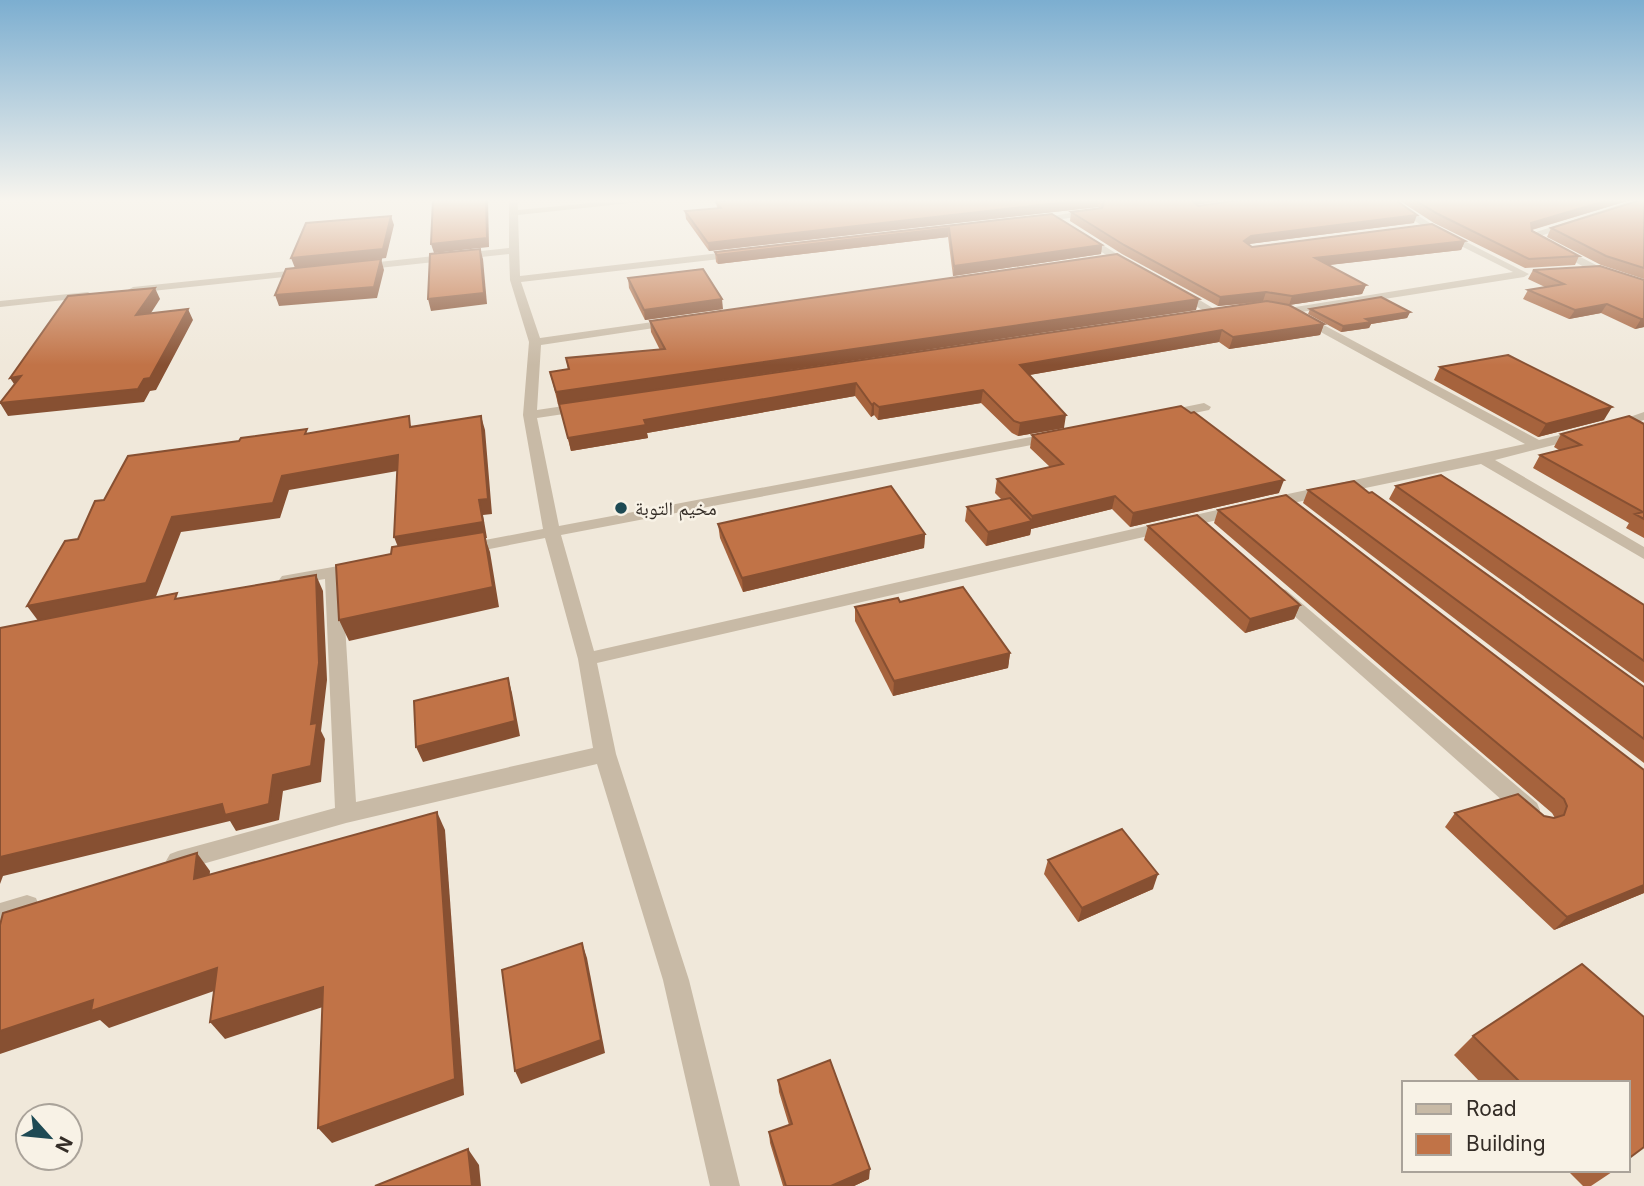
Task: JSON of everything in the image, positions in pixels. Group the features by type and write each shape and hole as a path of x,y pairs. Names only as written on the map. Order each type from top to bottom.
{"street":[{"path":"350,268 481,254"},
{"path":"513,254 515,279 535,342 530,415 552,534 587,659 606,754 676,980 725,1186"},
{"path":"515,279 738,254"},
{"path":"1111,254 1139,270"},
{"path":"1264,307 1289,311 1528,274 1487,254"},
{"path":"1568,254 1608,273"},
{"path":"1103,260 1117,258"},
{"path":"1572,271 1596,269"},
{"path":"120,291 323,271"},
{"path":"1172,288 1221,312 1188,317"},
{"path":"0,304 94,294"},
{"path":"1289,311 1539,446"},
{"path":"535,342 684,321"},
{"path":"530,415 599,405"},
{"path":"1149,418 1204,407"},
{"path":"587,659 1353,484 1483,459 1644,416"},
{"path":"443,553 1068,434"},
{"path":"1483,459 1644,554"},
{"path":"1353,484 1375,501"},
{"path":"1285,500 1306,516"},
{"path":"1196,520 1217,539"},
{"path":"267,584 374,564"},
{"path":"333,571 346,814"},
{"path":"1269,584 1542,821"},
{"path":"151,868 346,814 606,754"},
{"path":"0,914 50,899"}],"building":[{"path":"293,254 328,254 291,258"},
{"path":"430,254 480,254 484,293 428,299"},
{"path":"952,254 1036,254 954,266"},
{"path":"1115,254 1199,299 556,392 550,372 569,369 566,358 665,349 650,321"},
{"path":"1141,254 1347,254 1315,258 1366,285 1292,296 1266,292 1220,297"},
{"path":"1520,254 1579,256 1529,259"},
{"path":"1603,254 1644,254 1644,268"},
{"path":"381,259 374,287 275,295 286,269"},
{"path":"1600,266 1644,280 1644,319 1607,304 1575,310 1528,290 1564,284 1533,270"},
{"path":"703,269 722,299 644,310 628,278"},
{"path":"155,288 136,315 188,309 150,378 144,379 138,389 0,403 21,376 10,378 68,296"},
{"path":"1381,297 1410,312 1366,319 1372,322 1343,326 1310,309"},
{"path":"1267,301 1289,305 1324,324 1233,337 1222,330 1020,365 1066,415 1020,423 1014,421 983,390 879,407 874,403 872,405 856,383 644,420 646,425 568,438 559,404"},
{"path":"1508,355 1612,407 1546,424 1440,367"},
{"path":"1181,406 1191,413 1194,412 1284,480 1133,513 1115,496 1032,516 997,479 1063,464 1032,435"},
{"path":"409,416 410,427 481,416 488,499 479,500 483,522 394,537 398,455 282,476 273,503 172,517 146,583 27,606 65,541 78,539 95,501 104,500 128,456 307,429 305,434"},
{"path":"1629,416 1644,424 1644,519 1635,514 1643,512 1540,455 1581,445 1561,434"},
{"path":"1441,475 1644,605 1644,661 1396,486"},
{"path":"1354,481 1644,687 1644,739 1308,490"},
{"path":"891,486 925,534 742,578 718,524"},
{"path":"1286,495 1644,770 1644,885 1567,917 1455,813 1518,794 1544,816 1554,818 1564,815 1567,806 1564,799 1218,510"},
{"path":"1010,498 1032,521 988,532 967,507"},
{"path":"1197,515 1300,605 1250,619 1148,526"},
{"path":"484,532 493,587 339,620 336,565 391,554 392,547"},
{"path":"316,575 319,663 311,724 317,723 311,766 273,775 269,804 225,815 222,804 0,857 0,628 177,593 175,599"},
{"path":"963,587 1010,653 894,681 855,607 898,598 900,602"},
{"path":"508,678 515,721 416,747 414,701"},
{"path":"437,812 455,1079 318,1128 323,987 210,1022 217,968 91,1011 93,1000 0,1031 0,925 3,913 197,853 194,879"},
{"path":"1122,829 1158,874 1082,908 1048,860"},
{"path":"582,943 601,1040 515,1071 502,970"},
{"path":"1582,964 1644,1017 1644,1147 1630,1158 1630,1081 1519,1081 1473,1036"},
{"path":"830,1060 870,1169 831,1186 786,1186 769,1132 792,1124 778,1080"},
{"path":"468,1149 472,1186 375,1186"}],"place":[{"name":"مخيم التوبة","path":"621,508"}]}
